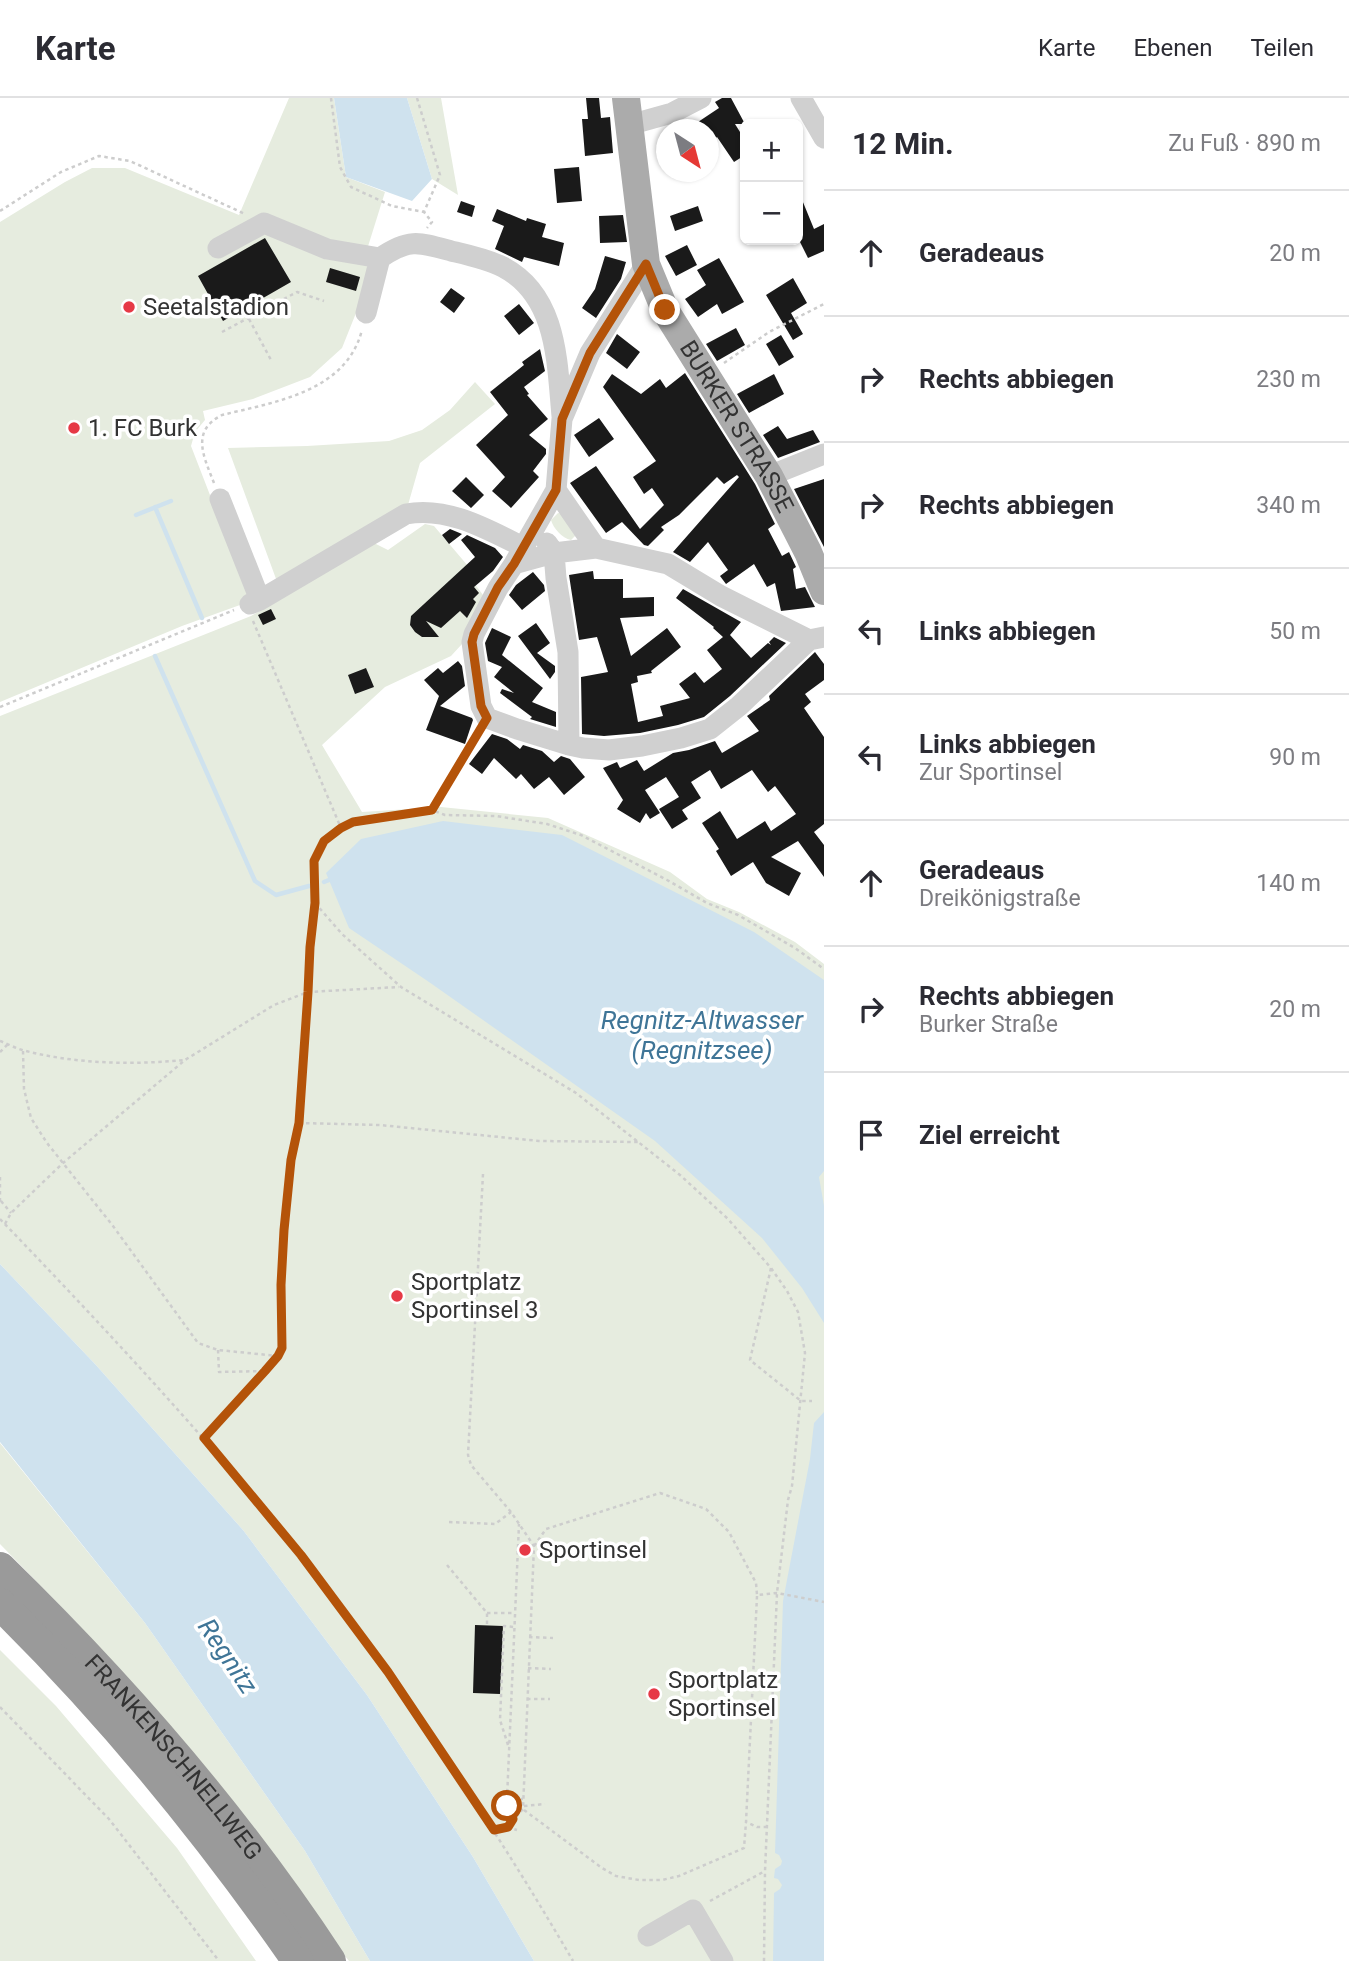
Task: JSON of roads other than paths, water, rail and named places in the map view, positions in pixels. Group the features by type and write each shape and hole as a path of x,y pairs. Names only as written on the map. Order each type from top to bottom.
{"highway":[{"name":"FRANKENSCHNELLWEG","path":"0,1568 96,1665 169,1748 229,1821 330,1961"},
{"name":"FRANKENSCHNELLWEG","path":"0,1604 72,1677 149,1764 249,1890 298,1961"}],"main road":[{"name":"BURKER STRASSE","path":"628,111 646,264 665,310 769,476 808,552 824,591"}],"street":[{"path":"628,111 671,113 701,98"},
{"path":"801,98 824,138"},
{"path":"218,248 264,223 327,249 380,258"},
{"path":"220,499 255,602 391,521 421,511 478,525 518,555 596,548 668,564 721,596 817,638 710,729 681,738 609,750 583,748 487,718 481,706 472,642 474,634 498,587 518,555 535,527 556,490 562,419 556,348 549,323 539,302 521,280 502,267 417,242 395,247 380,258 366,313"},
{"path":"562,419 590,353 646,264"},
{"path":"769,476 824,454"},
{"path":"556,490 596,548"},
{"path":"535,527 554,553 568,652 569,745"},
{"path":"648,1936 693,1910 723,1961"}],"water":[{"path":"334,98 407,98 432,179 412,201 346,177"},
{"name":"Regnitz-Altwasser (Regnitzsee)","path":"443,821 562,835 754,932 824,980 824,1171 819,1177 824,1206 824,1323 802,1288 762,1238 655,1141 349,928 326,873 361,839"},
{"name":"Regnitz","path":"0,1264 95,1364 243,1530 367,1695 473,1857 534,1961 370,1961 305,1851 145,1623 0,1442"},
{"path":"824,1412 824,1961 773,1961 774,1893 782,1885 774,1878 775,1869 782,1861 775,1853 783,1601 810,1459 814,1423"}],"waterway":[{"path":"136,515 171,501"},
{"path":"155,507 202,618"},
{"path":"155,656 255,881 276,895 309,886"},
{"path":"324,882 329,880"}],"place":[{"name":"Seetalstadion","path":"129,307"},
{"name":"1. FC Burk","path":"74,428"},
{"name":"Sportplatz Sportinsel 3","path":"397,1296"},
{"name":"Sportinsel","path":"525,1550"},
{"name":"Sportplatz Sportinsel","path":"654,1694"}]}
